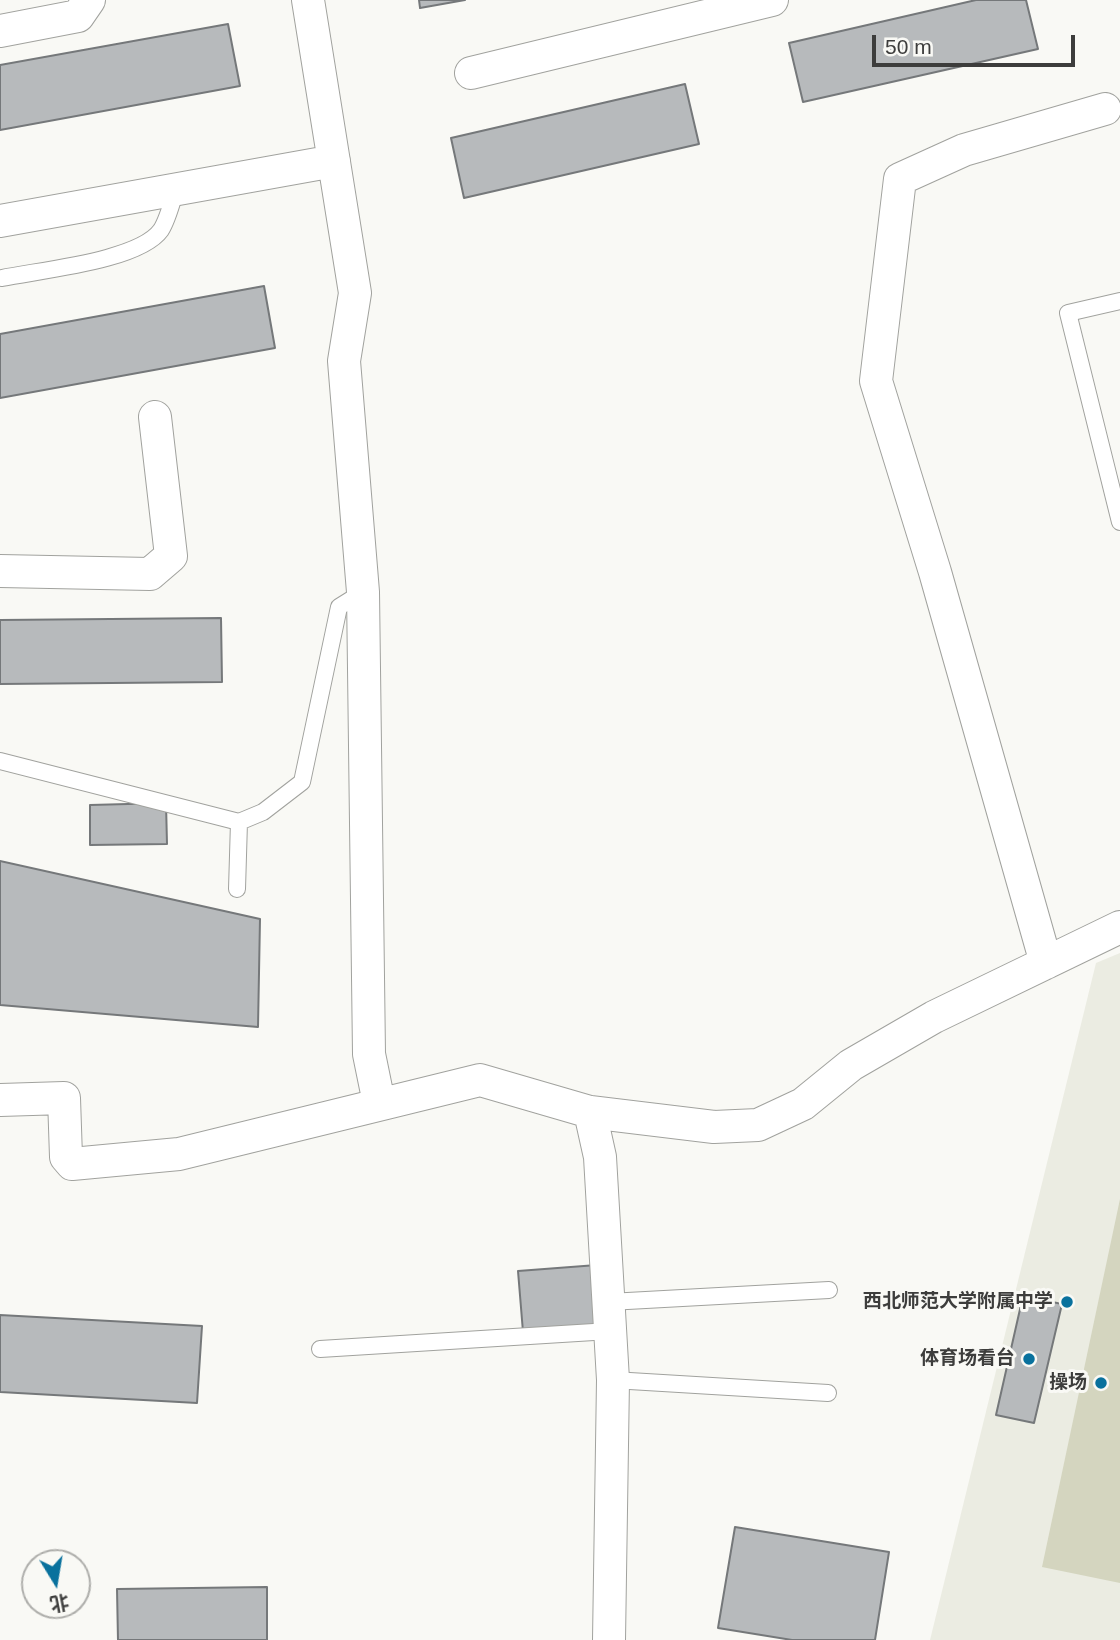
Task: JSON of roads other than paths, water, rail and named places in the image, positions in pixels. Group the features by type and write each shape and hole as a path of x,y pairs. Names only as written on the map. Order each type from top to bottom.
{"street":[{"path":"0,31 78,16 89,0"},
{"path":"308,0 355,293 344,361 363,592 369,1054 379,1103"},
{"path":"471,74 695,9 772,0"},
{"path":"1046,963 935,572 876,381 900,179 964,150 1105,109"},
{"path":"0,221 334,161"},
{"path":"0,571 150,574 171,555 155,417"},
{"path":"0,1100 64,1098 65,1157 72,1164 179,1154 480,1080 590,1112 714,1127 758,1125 803,1104 852,1065 934,1017 1120,927"},
{"path":"590,1112 600,1157 613,1380 609,1640"}],"lane":[{"path":"2,278 122,254 151,241 162,228 176,189"},
{"path":"1120,301 1068,313 1120,522"},
{"path":"0,761 239,822 264,811 302,782 339,607 363,592"},
{"path":"237,889 239,822"},
{"path":"320,1349 830,1290"},
{"path":"613,1380 828,1393"}],"place":[{"name":"西北师范大学附属中学","path":"1067,1302"},
{"name":"体育场看台","path":"1029,1359"},
{"name":"操场","path":"1101,1383"}]}
